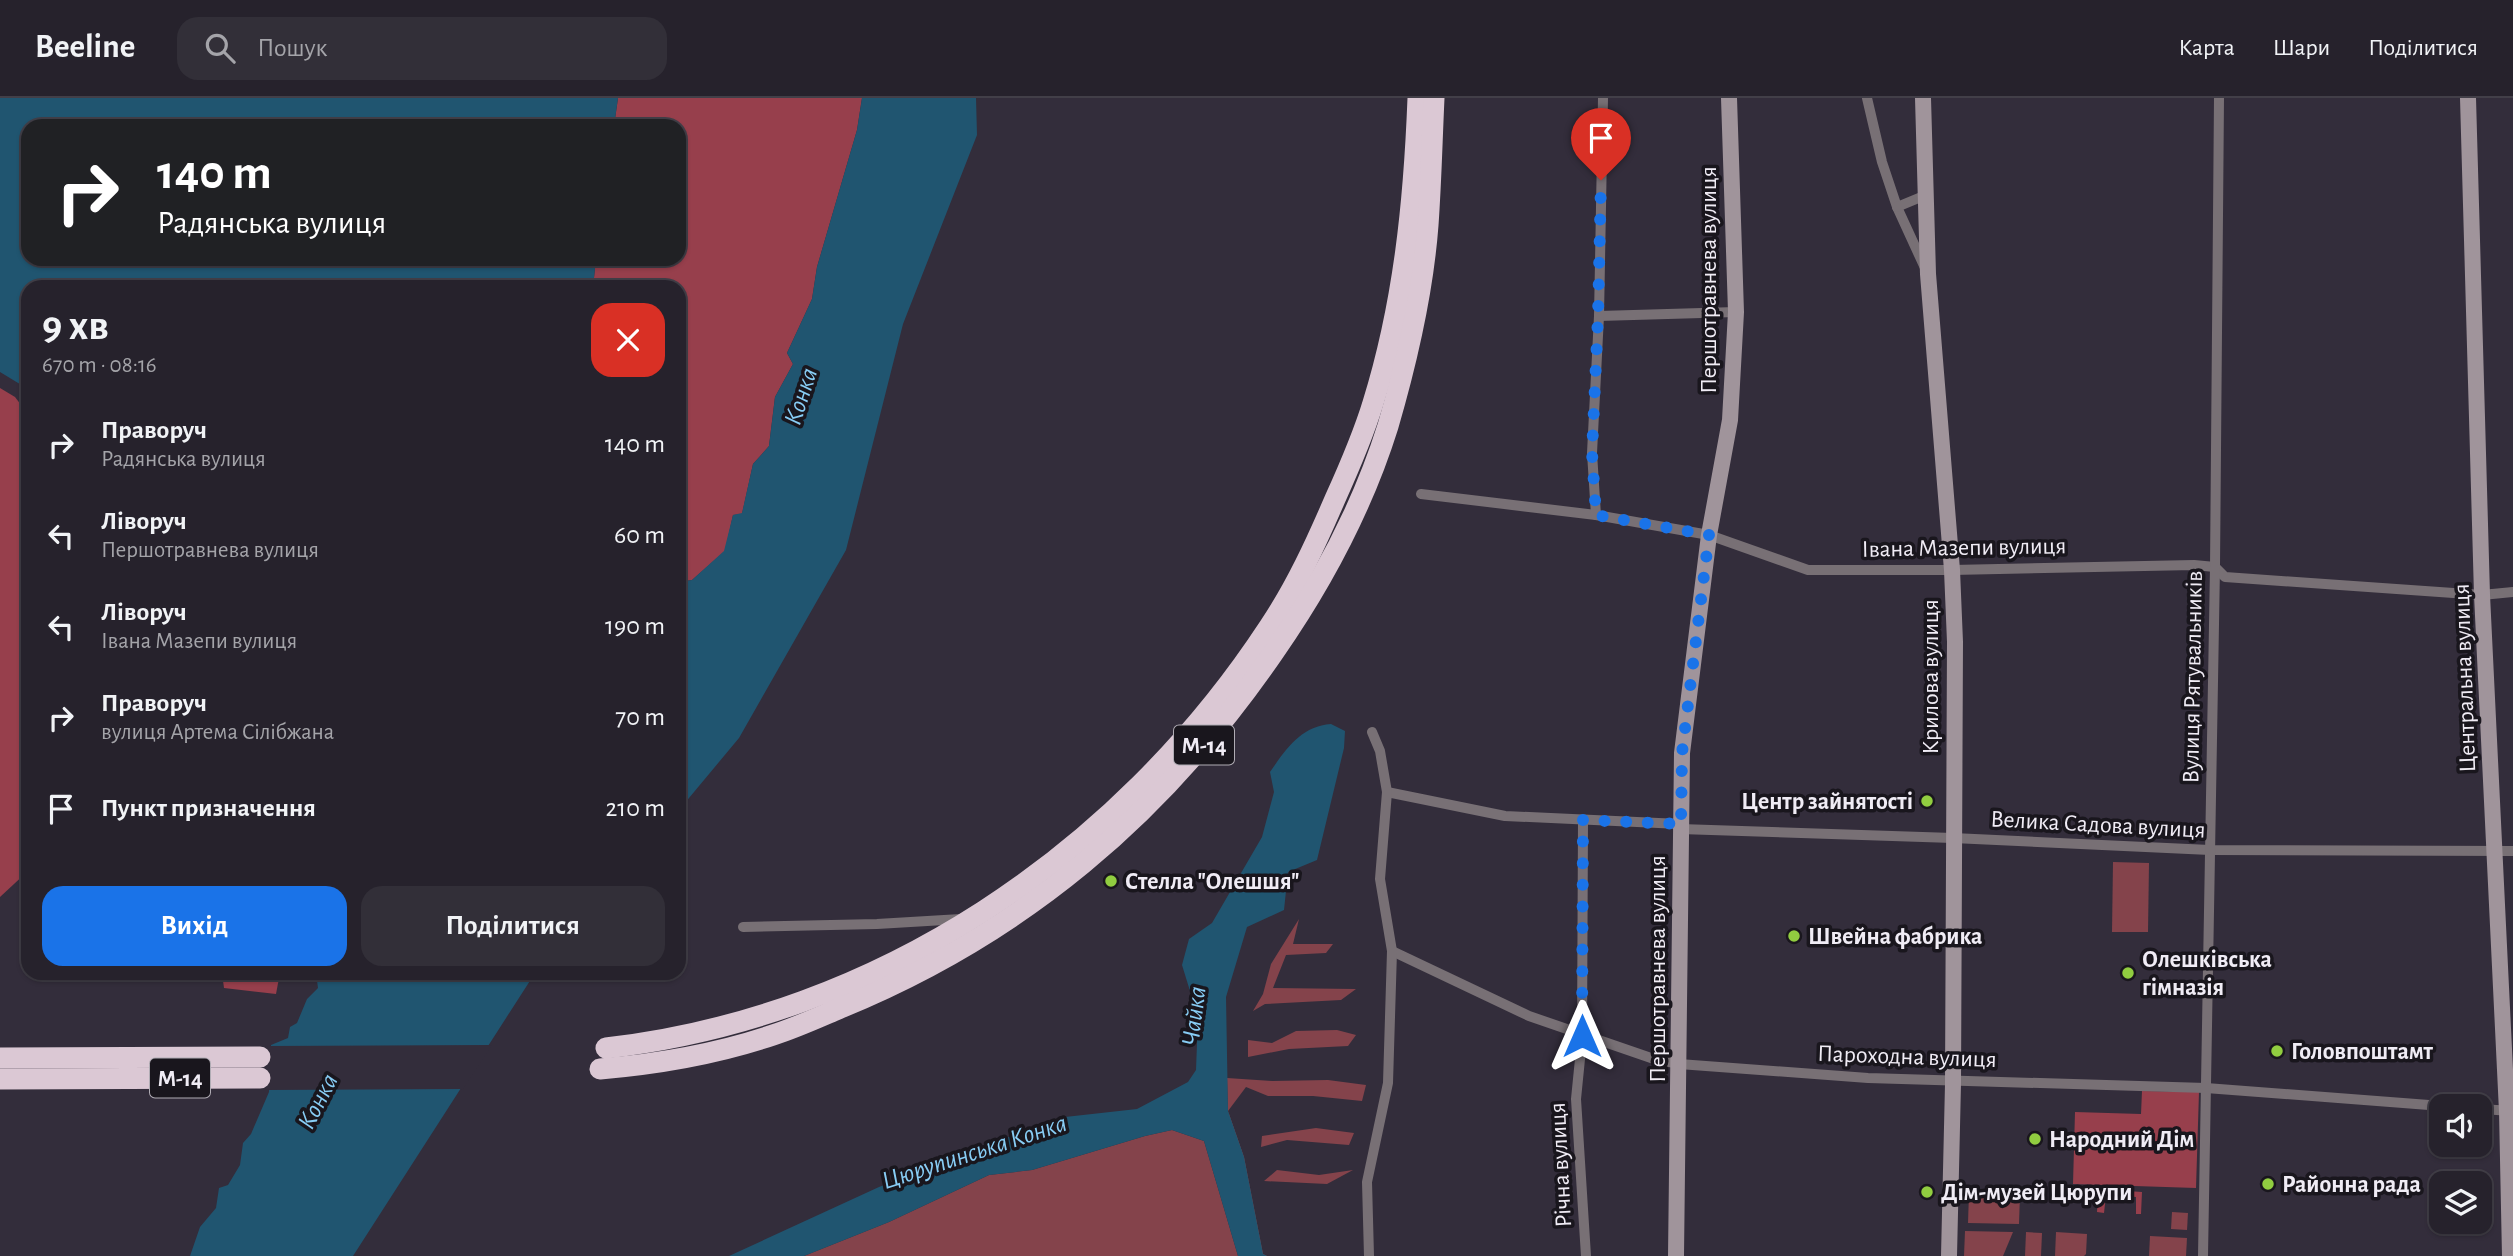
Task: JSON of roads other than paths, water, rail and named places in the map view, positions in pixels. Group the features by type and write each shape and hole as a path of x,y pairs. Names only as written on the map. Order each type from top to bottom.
{"highway":[{"name":"М-14","path":"606,1048 655,1042 732,1026 810,1001 880,969 948,933 1034,878 1114,812 1172,754 1225,689 1270,626 1312,552 1372,407 1392,335 1405,265 1418,98"},
{"name":"М-14","path":"600,1069 634,1066 730,1048 787,1030 916,974 999,927 1040,899 1119,835 1180,774 1240,702 1297,620 1341,542 1387,428 1419,297 1428,228 1434,98"},
{"name":"М-14","path":"0,1058 102,1068 260,1068"},
{"name":"М-14","path":"0,1079 102,1068"}],"street":[{"path":"1596,515 1592,453 1603,98"},
{"name":"Першотравнева вулиця","path":"1676,1256 1682,753 1709,535 1730,420 1736,312 1729,98"},
{"path":"1867,98 1882,162 1897,207 1928,274"},
{"name":"Крилова вулиця","path":"1923,98 1928,274 1952,570 1955,642 1953,1079 1949,1256"},
{"name":"Вулиця Рятувальників","path":"2203,1256 2215,567 2219,98"},
{"name":"Центральна вулиця","path":"2468,98 2482,594 2510,1111 2510,1256"},
{"path":"1897,207 1926,195"},
{"path":"1598,316 1736,312"},
{"name":"Івана Мазепи вулиця","path":"1421,494 1596,515 1709,535 1808,570 2194,565 2215,567 2225,577 2482,594 2513,592"},
{"path":"1368,1256 1367,1182 1388,1083 1392,951 1380,879 1387,792 1380,751 1373,732"},
{"name":"Велика Садова вулиця","path":"1387,792 1505,816 1680,827 2210,850 2513,851"},
{"name":"Річна вулиця","path":"1583,820 1582,1036 1576,1099 1586,1256"},
{"path":"743,927 971,919"},
{"name":"Пароходна вулиця","path":"1392,951 1529,1016 1582,1036 1679,1064 1868,1078 2206,1088 2429,1105"},
{"path":"2492,1110 2510,1111"}],"water":[{"path":"0,98 618,98 615,119 21,119 21,266 595,266 594,280 21,280 21,385 0,372"},
{"name":"Конка","path":"862,98 976,98 977,135 903,324 846,550 739,738 686,802 686,581 692,580 724,551 733,515 742,513 753,464 769,446 775,397 793,364 787,353 812,299 817,267 857,130"},
{"name":"Цюрупинська Конка","path":"1331,724 1345,731 1344,748 1317,860 1288,872 1284,910 1247,927 1226,997 1228,1111 1244,1157 1263,1254 1267,1256 1238,1256 1204,1141 1172,1130 1032,1170 989,1175 889,1222 804,1256 729,1256 879,1187 1014,1135 1065,1117 1137,1109 1188,1082 1196,1070 1198,1017 1182,965 1189,939 1212,923 1262,837 1274,792 1270,772 1295,740 1311,729"},
{"name":"Конка","path":"317,980 530,980 353,1256 190,1256 200,1227 216,1208 219,1188 228,1185 240,1165 243,1143 251,1134 269,1092 271,1045 288,1038 290,1027 297,1023 307,999 318,988"}],"place":[{"name":"Центр зайнятості","path":"1927,801"},
{"name":"Стелла \"Олешшя\"","path":"1111,881"},
{"name":"Швейна фабрика","path":"1794,936"},
{"name":"Олешківська гімназія","path":"2128,973"},
{"name":"Головпоштамт","path":"2277,1051"},
{"name":"Народний Дім","path":"2035,1139"},
{"name":"Районна рада","path":"2268,1184"},
{"name":"Дім-музей Цюрупи","path":"1927,1192"}],"water label":[{"name":"Чайка","path":"1193,1016"}]}
